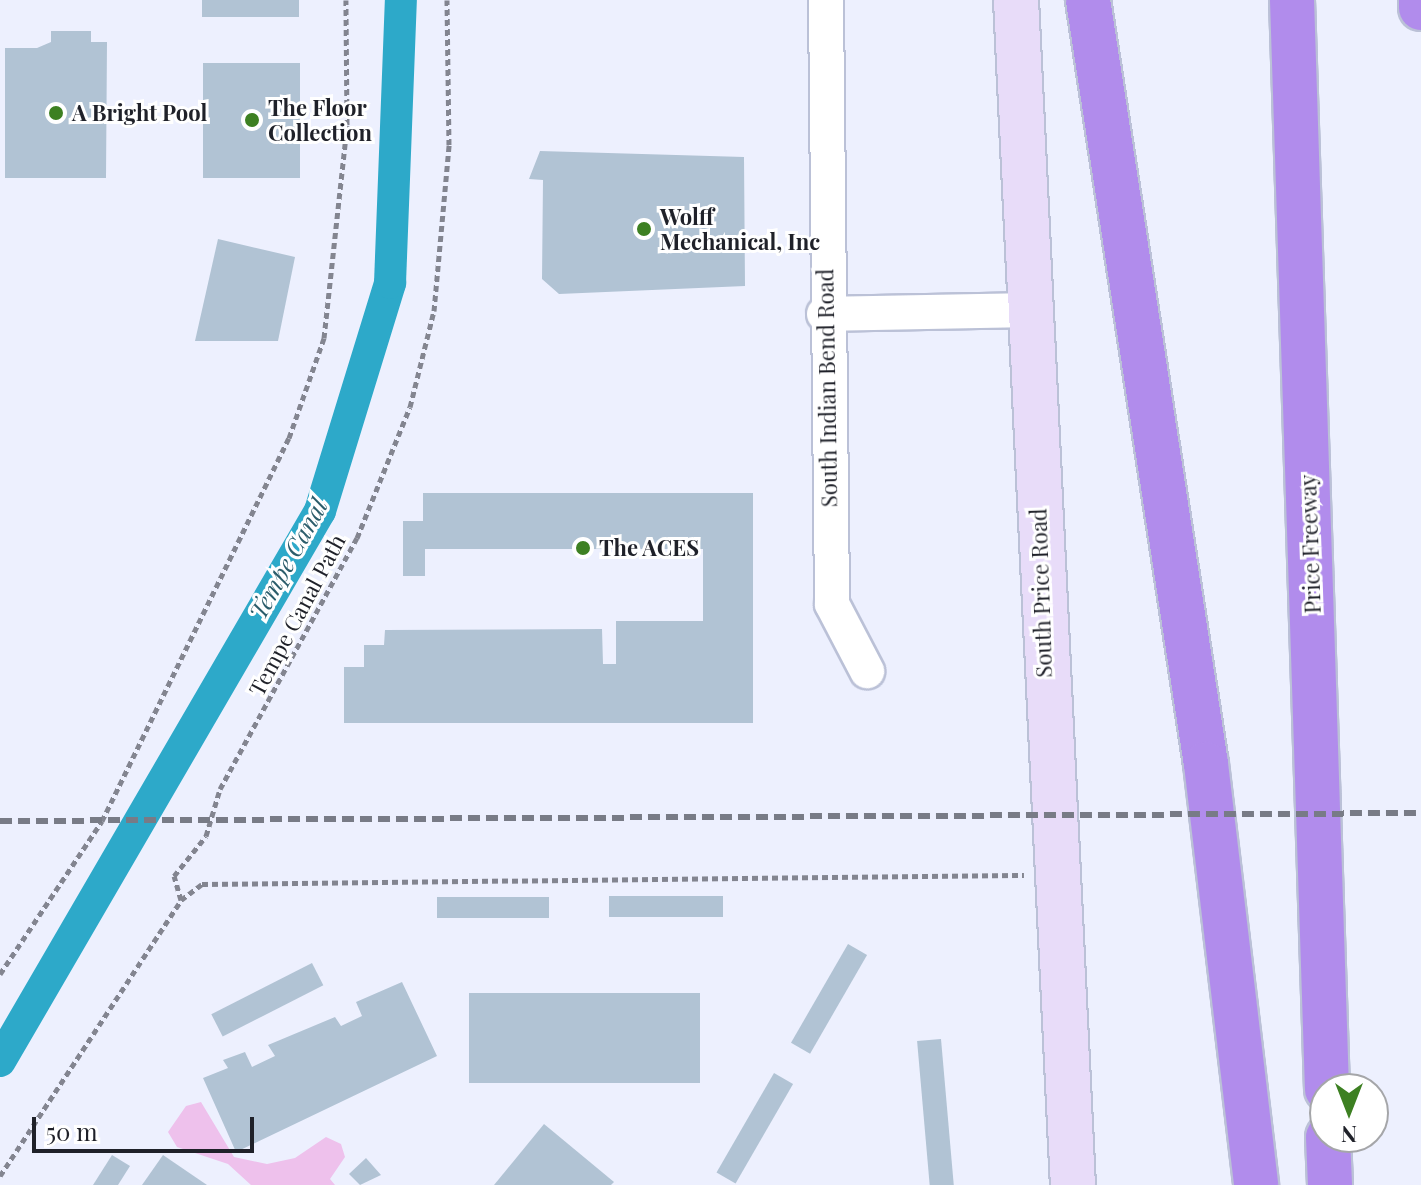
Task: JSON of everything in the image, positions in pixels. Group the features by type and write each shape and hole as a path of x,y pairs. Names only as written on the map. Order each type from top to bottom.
{"highway":[{"path":"1088,0 1206,764 1256,1185"},
{"name":"Price Freeway","path":"1292,0 1326,1073"},
{"path":"1421,0 1421,8"},
{"path":"1329,1153 1330,1185"}],"main road":[{"name":"South Price Road","path":"1016,0 1054,874 1073,1185"}],"street":[{"name":"South Indian Bend Road","path":"826,0 824,314 832,604 867,671"},
{"path":"824,314 1029,310"}],"path":[{"path":"0,974 102,821 289,438 324,338 347,125 346,0"},
{"name":"Tempe Canal Path","path":"0,1176 181,900 174,876 206,836 220,789 357,538 410,407 435,296 449,145 447,0"},
{"path":"181,900 210,883 1054,874"}],"shaded area":[{"path":"201,1102 234,1157 267,1164 295,1158 326,1137 341,1144 345,1157 330,1179 335,1185 251,1185 228,1164 177,1147 168,1132 186,1106"}],"building":[{"path":"202,0 299,0 299,17 202,17"},
{"name":"A Bright Pool","path":"51,31 91,31 91,42 107,42 106,178 5,178 5,48 37,48 51,42"},
{"name":"The Floor Collection","path":"203,63 300,63 300,178 203,178"},
{"name":"Wolff Mechanical, Inc","path":"540,151 744,157 745,286 559,294 542,279 543,180 529,179"},
{"path":"218,239 295,257 278,341 195,341"},
{"path":"423,493 753,493 753,723 344,723 344,667 364,667 364,645 384,645 385,630 602,629 603,664 616,664 616,621 703,621 703,549 425,549 425,576 403,576 403,521 423,521"},
{"path":"609,896 723,896 723,917 609,917"},
{"path":"437,897 549,897 549,918 437,918"},
{"path":"848,944 867,955 810,1054 791,1043"},
{"path":"312,963 323,985 223,1037 211,1014"},
{"path":"402,982 437,1056 236,1152 203,1078 228,1068 223,1060 245,1052 252,1067 275,1056 268,1045 335,1017 341,1026 362,1016 356,1002"},
{"path":"469,993 700,993 700,1083 469,1083"},
{"path":"941,1039 954,1185 930,1185 917,1041"},
{"path":"774,1073 793,1084 736,1184 716,1173"},
{"path":"544,1124 614,1182 611,1185 494,1185"},
{"path":"112,1155 130,1166 118,1185 93,1185"},
{"path":"163,1155 207,1185 142,1185"},
{"path":"366,1158 381,1175 360,1185 349,1174"}],"waterway":[{"name":"Tempe Canal","path":"0,1061 320,511 390,283 401,0"}],"railway":[{"path":"0,821 1421,813"}],"place":[{"name":"A Bright Pool","path":"56,113"},
{"name":"The Floor Collection","path":"252,120"},
{"name":"Wolff Mechanical, Inc","path":"644,229"},
{"name":"The ACES","path":"583,548"}]}
